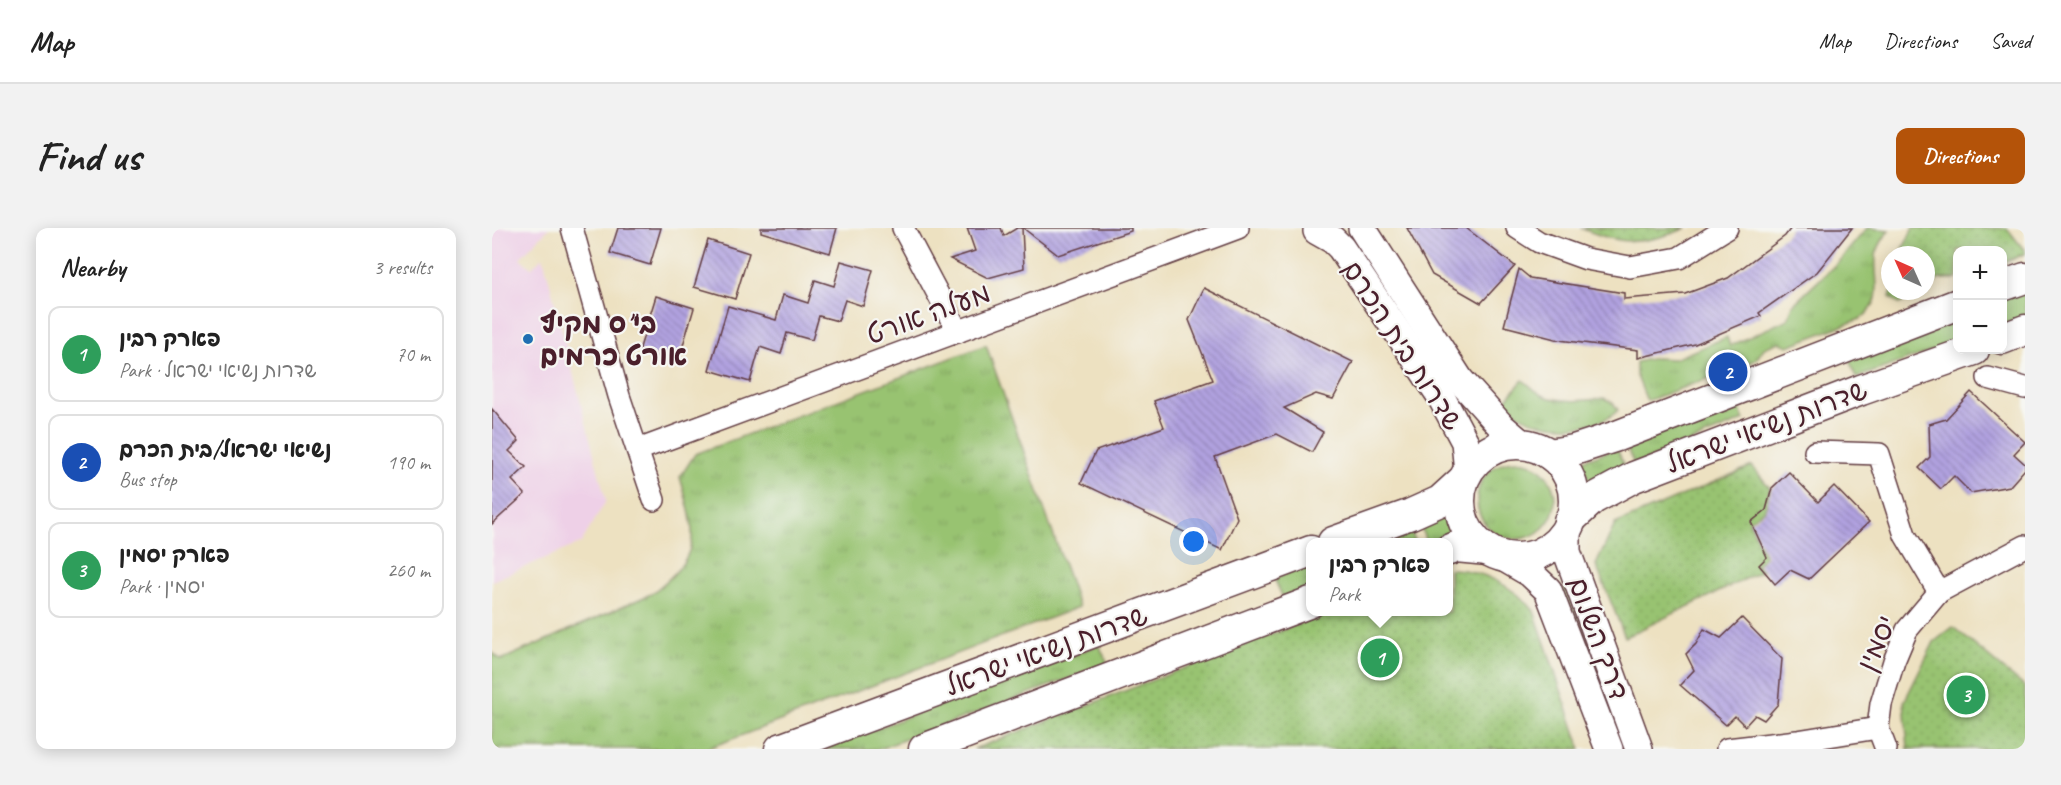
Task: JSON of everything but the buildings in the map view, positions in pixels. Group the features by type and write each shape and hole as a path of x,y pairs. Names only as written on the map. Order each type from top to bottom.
{"main road":[{"path":"2007,284 2025,278"},
{"name":"שדרות נשיאי ישראל","path":"1550,454 1574,450 1617,436 1953,306"},
{"path":"2007,337 2025,330"},
{"name":"שדרות נשיאי ישראל","path":"1568,524 1593,499 1634,477 1861,390 1963,354"},
{"path":"1346,538 1440,501 1466,476 1476,461 1498,447 1521,444 1541,449 1550,454 1563,469 1572,487 1573,507 1568,524 1556,542 1544,551 1522,557 1453,548"},
{"path":"1466,476 1460,505 1462,518 1468,531 1477,542 1495,553"},
{"name":"שדרות נשיאי ישראל","path":"780,749 1306,553"},
{"name":"שדרות נשיאי ישראל","path":"924,749 1306,604"}],"street":[{"path":"572,228 619,396 654,500"},
{"path":"903,228 958,332"},
{"name":"מעלה אורט","path":"638,450 1238,228"},
{"name":"שדרות בית הכרם","path":"1362,228 1460,381 1488,413 1521,444"},
{"path":"1517,228 1539,242 1586,259 1630,267 1679,258 1727,228"},
{"name":"שדרות בית הכרם","path":"1319,229 1341,248 1440,395 1465,442 1466,476"},
{"path":"1988,378 2025,388"},
{"path":"1815,452 1879,454 1905,535 1939,592"},
{"name":"דרך השלום","path":"1568,524 1568,552 1639,749"},
{"name":"יסמין","path":"1886,749 1878,728 1881,704 1894,661 1907,630 1939,592 2025,546"},
{"name":"דרך השלום","path":"1495,553 1530,573 1548,590 1609,749"},
{"path":"1727,749 1878,728"}],"shaded area":[{"name":"בי\"ס מקיף אורט כרמים","path":"492,228 549,228 520,258 531,268 543,257 606,501 581,543 492,581"}],"green space":[{"path":"1580,228 1686,228 1659,238 1624,241"},
{"path":"1867,228 1889,230 1877,253 1876,298 1873,306 1860,319 1788,346 1779,342 1764,348 1756,360 1734,369 1731,362 1711,368 1714,376 1647,401 1636,374 1636,362 1655,358 1674,359 1727,337 1730,346 1788,319 1793,305 1839,261"},
{"path":"1913,228 2007,228 2025,254 2007,261 2007,246 1953,246 1953,279 1939,279 1935,283 1935,246 1904,246"},
{"path":"2025,289 2025,316 2007,323 2007,300 2007,297"},
{"path":"1894,300 1908,300 1899,304"},
{"path":"1953,319 1953,343 1856,378 1849,359"},
{"path":"986,345 1079,607 706,749 492,749 492,652 501,660 651,594 668,580 688,555 691,543 690,515 680,477 695,454"},
{"path":"1523,380 1549,398 1573,401 1604,398 1613,403 1618,410 1609,417 1584,425 1555,426 1528,419 1516,413 1504,402"},
{"path":"1736,401 1744,420 1634,465 1626,445"},
{"path":"1617,448 1625,469 1590,483 1581,461"},
{"path":"1516,461 1531,464 1548,478 1555,500 1552,515 1538,532 1516,539 1501,536 1484,522 1477,500 1480,485 1494,468"},
{"path":"1752,466 1770,488 1765,509 1749,521 1765,557 1756,565 1762,571 1625,637 1596,565 1615,524"},
{"path":"1444,513 1451,532 1436,538 1425,538 1420,524"},
{"path":"1410,527 1414,538 1381,538"},
{"path":"1306,566 1306,590 1283,598 1274,578"},
{"path":"1453,569 1473,572 1496,581 1517,594 1534,611 1581,749 974,749 1320,616 1453,616"},
{"path":"1569,586 1629,749 1619,749 1559,591"},
{"path":"1953,627 2025,687 2025,749 1908,749 1904,702 1934,642"},
{"path":"1099,645 1108,664 879,749 822,749"}],"place":[{"name":"בי\"ס מקיף אורט כרמים","path":"528,339"},
{"name":"נשיאי ישראל/בית הכרם","path":"1728,372"},
{"name":"פארק רבין","path":"1380,658"},
{"name":"פארק יסמין","path":"1966,695"}]}
